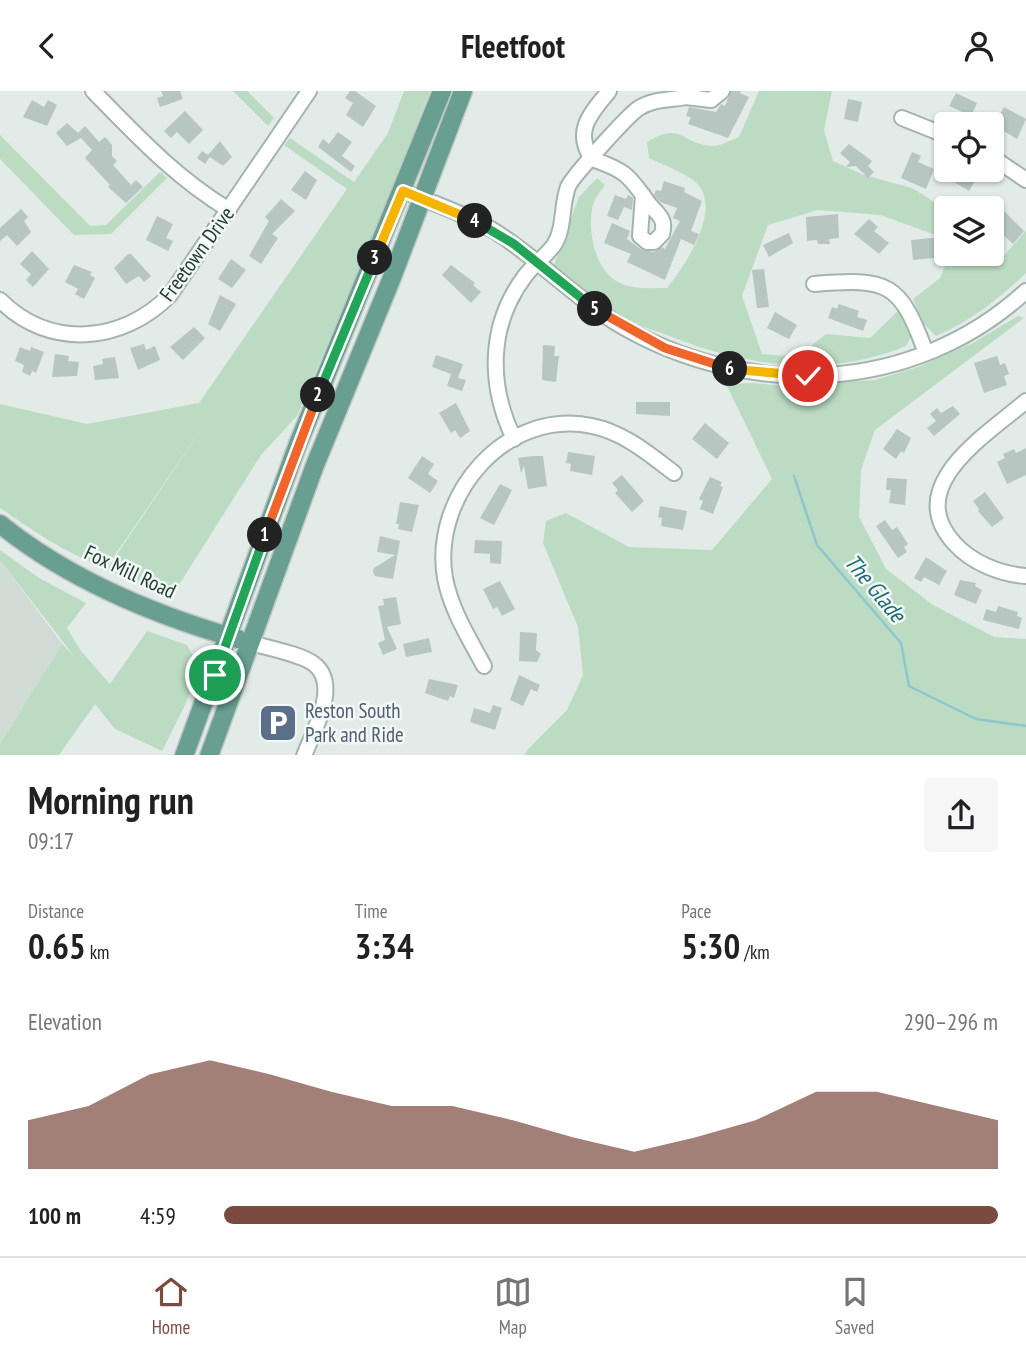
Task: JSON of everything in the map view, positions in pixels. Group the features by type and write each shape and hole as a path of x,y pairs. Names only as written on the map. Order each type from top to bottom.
{"main road":[{"path":"184,755 298,444 442,91"},
{"path":"209,755 316,465 423,199 463,91"},
{"name":"Fox Mill Road","path":"0,524 61,564 109,590 191,624 251,643"}],"street":[{"path":"93,91 161,161 229,210"},
{"name":"Freetown Drive","path":"0,300 34,325 66,334 101,334 132,325 148,316 170,295 309,91"},
{"path":"609,91 585,123 583,141 592,159 633,180 643,195"},
{"path":"514,439 500,405 496,384 496,346 513,294 536,262 554,245 559,235 570,181 639,108 689,94 711,100 722,91"},
{"path":"902,118 934,131"},
{"path":"1004,165 1026,180"},
{"path":"403,191 490,229 616,323 665,348 722,367 781,376 872,369 926,353 982,325 1024,298"},
{"path":"814,284 861,282 888,290 905,303 926,353"},
{"path":"1026,401 958,460 941,484 937,505 944,529 960,550 988,566 1026,576"},
{"path":"484,666 449,594 445,576 445,539 454,504 467,481 483,462 514,439 555,425 589,425 634,444 674,473"},
{"path":"251,643 314,664 322,675 326,689 304,755"}],"shaded area":[{"path":"0,560 62,644 0,744"}],"green space":[{"path":"233,91 247,91 274,118 268,126"},
{"path":"404,91 430,91 391,193 297,416 261,455 170,599 107,569 205,424 106,568 64,549 0,508 0,404 87,424 199,403 347,189 284,145 290,138 354,182 388,133"},
{"path":"759,91 832,91 824,130 833,161 864,175 912,188 934,202 934,234 880,215 818,210 768,225 742,296 762,354 797,357 826,334 870,338 900,309 912,335 906,346 877,356 818,365 789,365 730,356 632,322 554,265 579,197 597,178 605,185 593,206 591,229 595,250 604,269 624,285 667,288 692,250 704,219 706,205 703,192 694,181 649,158 647,142 667,133 714,146 739,137"},
{"path":"0,135 90,226 106,225 160,172 167,178 111,234 74,235 0,159"},
{"path":"1026,230 1026,273 984,309 936,336 924,324 913,299 940,278 945,266 1004,266 1004,256"},
{"path":"1018,316 1024,318 875,430 861,470 859,517 886,569 933,605 994,637 1026,639 1026,755 524,755 567,710 583,675 578,627 543,543 546,521 566,513 629,547 712,550 772,479 726,384 782,386 875,380 918,367 973,343"},
{"path":"0,550 39,578 86,603 67,628 81,651 110,684 147,631 187,645 199,668 185,705 162,751 115,729 95,704 59,755 0,755 0,744 62,644 74,656 0,560"}],"building":[{"path":"161,91 180,91 183,99 160,107 157,98 163,96"},
{"path":"350,91 355,91 376,106 363,127 346,115 353,103 345,98"},
{"path":"731,91 741,91 740,93 749,97 728,138 688,124 691,117 686,116 689,107 716,112 721,104 725,106"},
{"path":"956,93 977,103 973,112 962,112 949,106"},
{"path":"848,99 862,102 858,122 844,119"},
{"path":"32,100 44,107 48,100 57,105 47,126 23,117"},
{"path":"1004,107 1026,119 1017,139 1004,131 1004,112 1001,112"},
{"path":"185,111 203,130 189,144 177,132 171,138 164,131"},
{"path":"67,123 78,133 85,126 99,142 105,137 112,145 112,156 117,161 113,165 131,185 136,180 143,187 126,203 108,187 110,185 85,158 92,150 81,138 67,146 56,133"},
{"path":"338,132 352,142 342,156 355,166 351,172 318,147 323,139 329,144"},
{"path":"220,141 232,157 223,166 210,157 205,164 197,158 202,151 208,155"},
{"path":"849,144 872,161 868,166 874,172 868,178 856,166 846,167 850,162 840,153"},
{"path":"912,152 921,156 918,162 934,169 926,189 901,178"},
{"path":"305,171 317,180 306,200 291,190"},
{"path":"664,181 685,188 684,192 702,201 691,231 699,234 694,245 681,239 665,280 627,262 631,254 604,243 612,223 630,231 627,239 642,250 654,252 662,247 665,249 680,221 673,218 677,208 660,202 654,195 656,190 661,191"},
{"path":"954,182 974,182 969,191"},
{"path":"615,195 626,199 628,195 633,198 632,210 624,207 618,220 607,216"},
{"path":"281,199 295,211 272,234 278,238 261,264 249,256 269,221 265,217"},
{"path":"21,209 28,217 24,221 31,232 17,246 7,235 0,241 0,228"},
{"path":"1004,211 1024,231 1013,244 1004,236"},
{"path":"838,214 839,238 829,239 830,244 818,244 817,240 807,241 806,217"},
{"path":"157,216 173,224 166,238 173,241 168,251 146,240"},
{"path":"869,219 878,227 874,231 889,243 879,254 854,234"},
{"path":"789,233 793,243 769,257 763,245"},
{"path":"934,238 934,258 913,260 911,240"},
{"path":"32,251 49,269 33,287 26,280 31,274 20,264"},
{"path":"128,254 151,276 144,282 139,276 126,284 114,268"},
{"path":"231,259 246,270 232,288 218,279"},
{"path":"74,265 92,272 90,275 95,278 84,299 75,294 78,289 65,282"},
{"path":"451,265 475,283 473,285 481,292 471,303 442,275"},
{"path":"764,269 769,307 757,308 752,270"},
{"path":"220,295 236,304 220,331 208,324"},
{"path":"839,304 859,311 857,317 867,320 863,331 828,318 832,307 837,309"},
{"path":"775,312 797,325 789,339 767,328"},
{"path":"194,327 205,338 183,360 170,347"},
{"path":"144,344 146,350 155,346 160,360 138,370 130,348"},
{"path":"543,345 555,346 554,356 559,356 556,382 542,380"},
{"path":"20,347 30,351 31,347 44,352 36,373 32,371 30,376 22,372 24,365 15,361"},
{"path":"55,354 69,356 68,361 79,362 77,376 52,377"},
{"path":"436,355 463,364 458,378 466,380 462,391 447,386 451,374 432,367"},
{"path":"997,356 1000,365 1005,363 1009,374 1004,376 1007,385 984,393 974,363"},
{"path":"115,357 119,378 95,380 93,366 103,364 102,359"},
{"path":"636,402 670,402 670,416 636,414"},
{"path":"456,403 470,431 460,438 455,430 451,433 439,413"},
{"path":"953,406 960,414 934,436 927,428 936,421 930,414 937,408 941,413"},
{"path":"705,423 729,443 717,459 692,439"},
{"path":"897,429 911,438 904,453 901,451 896,459 883,449"},
{"path":"1026,448 1026,475 1007,484 997,462 1005,458 1003,454 1014,449 1016,453"},
{"path":"568,452 595,456 592,475 570,471 571,464 566,463"},
{"path":"422,456 434,464 428,474 438,481 430,493 408,478"},
{"path":"543,456 547,486 528,489 524,466 521,473 518,458"},
{"path":"622,475 644,501 632,512 615,493 618,490 612,483"},
{"path":"710,477 722,482 720,486 723,487 713,514 700,509 703,501 699,499"},
{"path":"887,478 907,479 905,505 889,503 891,490 886,490"},
{"path":"500,484 512,490 494,525 480,518"},
{"path":"985,492 1004,518 992,527 973,501"},
{"path":"400,502 419,505 412,532 398,529 399,524 396,524"},
{"path":"660,506 687,511 683,530 661,526 662,518 658,517"},
{"path":"885,520 892,530 897,527 908,544 904,547 907,552 898,558 876,526"},
{"path":"380,536 400,541 393,579 375,576 373,572 374,568 395,555 377,552"},
{"path":"475,540 502,541 501,564 490,563 490,554 474,553"},
{"path":"926,557 947,571 939,585 924,577 921,582 914,578"},
{"path":"960,580 976,583 975,586 982,590 976,604 954,595"},
{"path":"500,581 515,609 502,616 497,607 493,609 483,589"},
{"path":"396,597 401,624 387,627 397,649 383,655 378,643 385,640 378,606 384,605 383,599"},
{"path":"998,606 1018,612 1017,616 1022,618 1019,629 983,620 986,609 996,612"},
{"path":"520,632 537,633 536,650 541,654 537,662 519,661"},
{"path":"429,638 432,652 406,657 403,644"},
{"path":"519,675 540,685 537,692 531,689 523,706 510,700"},
{"path":"429,679 458,685 454,698 450,696 448,701 425,693"},
{"path":"493,705 502,708 495,730 470,722 474,708 490,713"}],"waterway":[{"name":"The Glade","path":"794,476 817,545 901,643 909,686 976,719 1026,726"}],"place":[{"name":"Reston South Park and Ride","path":"278,723"}],"route":[{"path":"215,675 298,444 403,191 452,210 490,229 514,244 590,305 643,338 694,359 728,369 781,376 808,376"}]}
